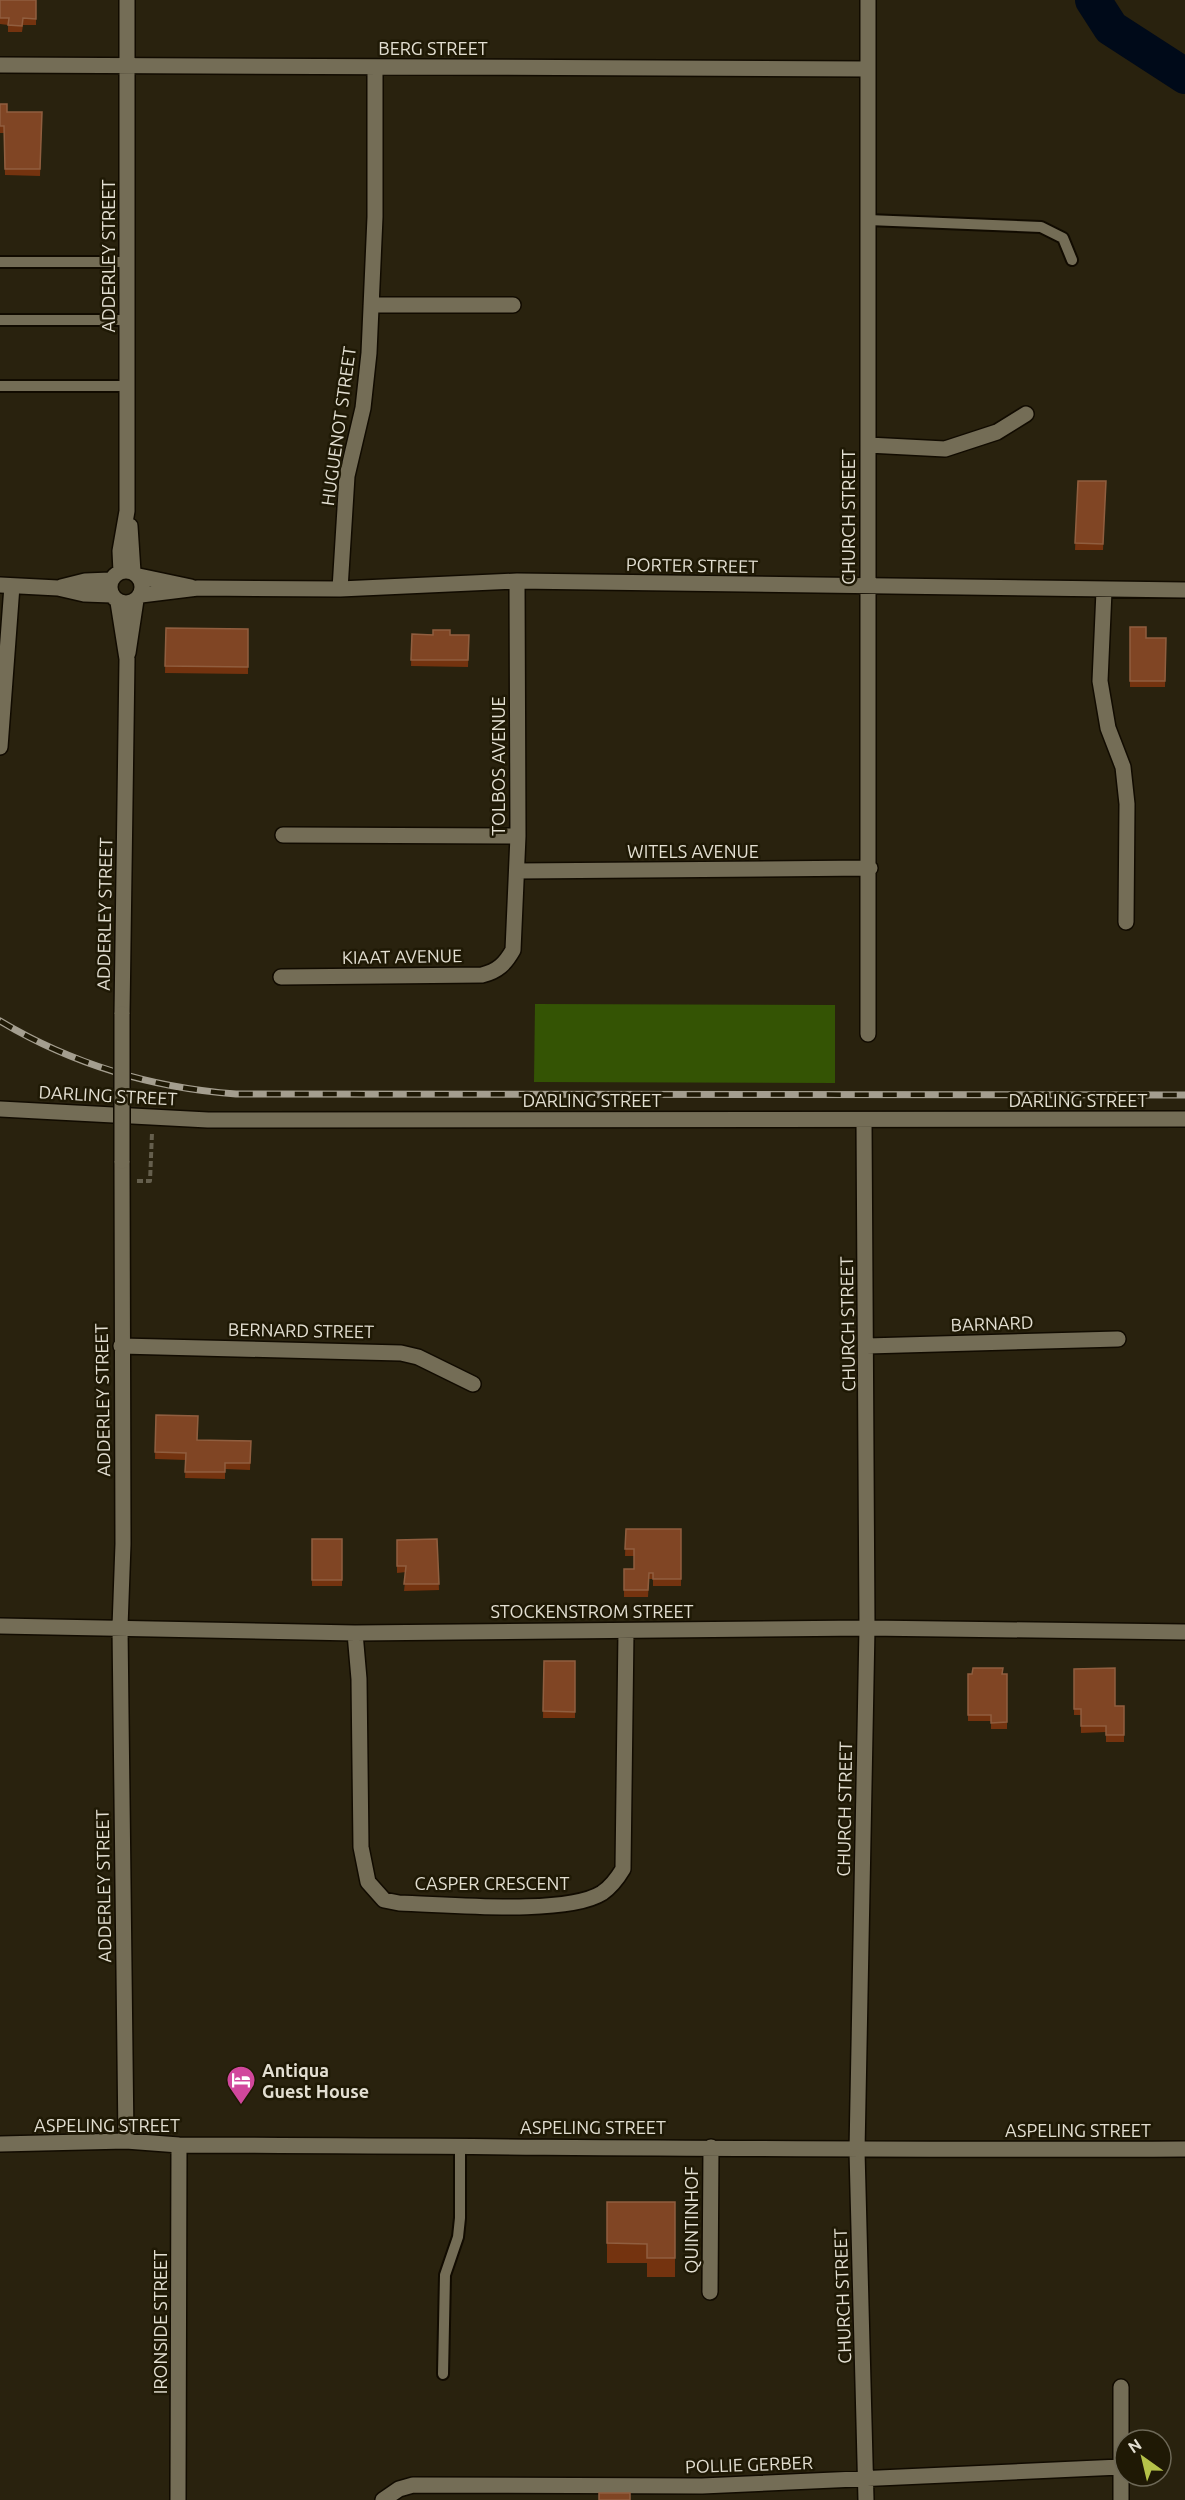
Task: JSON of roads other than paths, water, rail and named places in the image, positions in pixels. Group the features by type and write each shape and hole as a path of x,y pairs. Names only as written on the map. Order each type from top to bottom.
{"street":[{"name":"ADDERLEY STREET","path":"126,2141 120,1627 123,1544 122,1014 127,659 120,551 127,511 127,0"},
{"name":"CHURCH STREET","path":"868,0 870,868 868,1034"},
{"name":"BERG STREET","path":"0,65 867,69"},
{"name":"HUGUENOT STREET","path":"340,589 347,476 363,408 371,305 375,216 375,67"},
{"path":"371,305 513,305"},
{"path":"868,445 945,449 997,432 1026,414"},
{"name":"PORTER STREET","path":"6,586 58,588 84,594 122,583 198,588 340,589 517,581 1104,591 1185,590"},
{"name":"TOLBOS AVENUE","path":"513,950 518,836 517,581"},
{"name":"ADDERLEY STREET","path":"122,583 142,585 127,659"},
{"name":"PORTER STREET","path":"122,583 128,604 138,597 198,588"},
{"path":"0,747 6,586"},
{"path":"1104,591 1100,681 1108,728 1123,767 1127,804 1126,922"},
{"path":"283,835 518,836"},
{"name":"WITELS AVENUE","path":"517,871 870,868"},
{"name":"KIAAT AVENUE","path":"281,977 482,975 500,968 513,950"},
{"name":"DARLING STREET","path":"0,1110 208,1120 1185,1119"},
{"name":"CHURCH STREET","path":"864,1120 867,1628 857,2151 866,2500"},
{"name":"BARNARD","path":"867,1346 1118,1339"},
{"name":"BERNARD STREET","path":"121,1346 401,1353 418,1358 473,1384"},
{"name":"STOCKENSTROM STREET","path":"0,1626 355,1633 867,1628 1185,1632"},
{"name":"CASPER CRESCENT","path":"355,1633 359,1679 361,1847 368,1882 384,1900 538,1905 577,1902 601,1894 614,1884 623,1869 626,1631"},
{"name":"ASPELING STREET","path":"0,2144 126,2141 179,2145 711,2147 857,2151 1185,2149"},
{"name":"IRONSIDE STREET","path":"178,2500 179,2145"},
{"name":"QUINTINHOF","path":"710,2292 711,2147"},
{"path":"1120,2428 1121,2387"},
{"name":"POLLIE GERBER","path":"383,2500 399,2488 413,2485 702,2486 1113,2467"}],"lane":[{"path":"868,220 1041,227 1063,238 1072,260"},
{"path":"0,262 127,262"},
{"path":"0,320 127,320"},
{"path":"0,386 127,386"},
{"path":"442,2374 445,2275 458,2237 460,2218 460,2146"}],"waterway":[{"path":"1093,0 1111,28 1185,76"}],"railway":[{"path":"0,1021 56,1050 114,1071 174,1086 236,1094 1185,1095"}],"place":[{"name":"Antiqua Guest House","path":"241,2106"}]}
